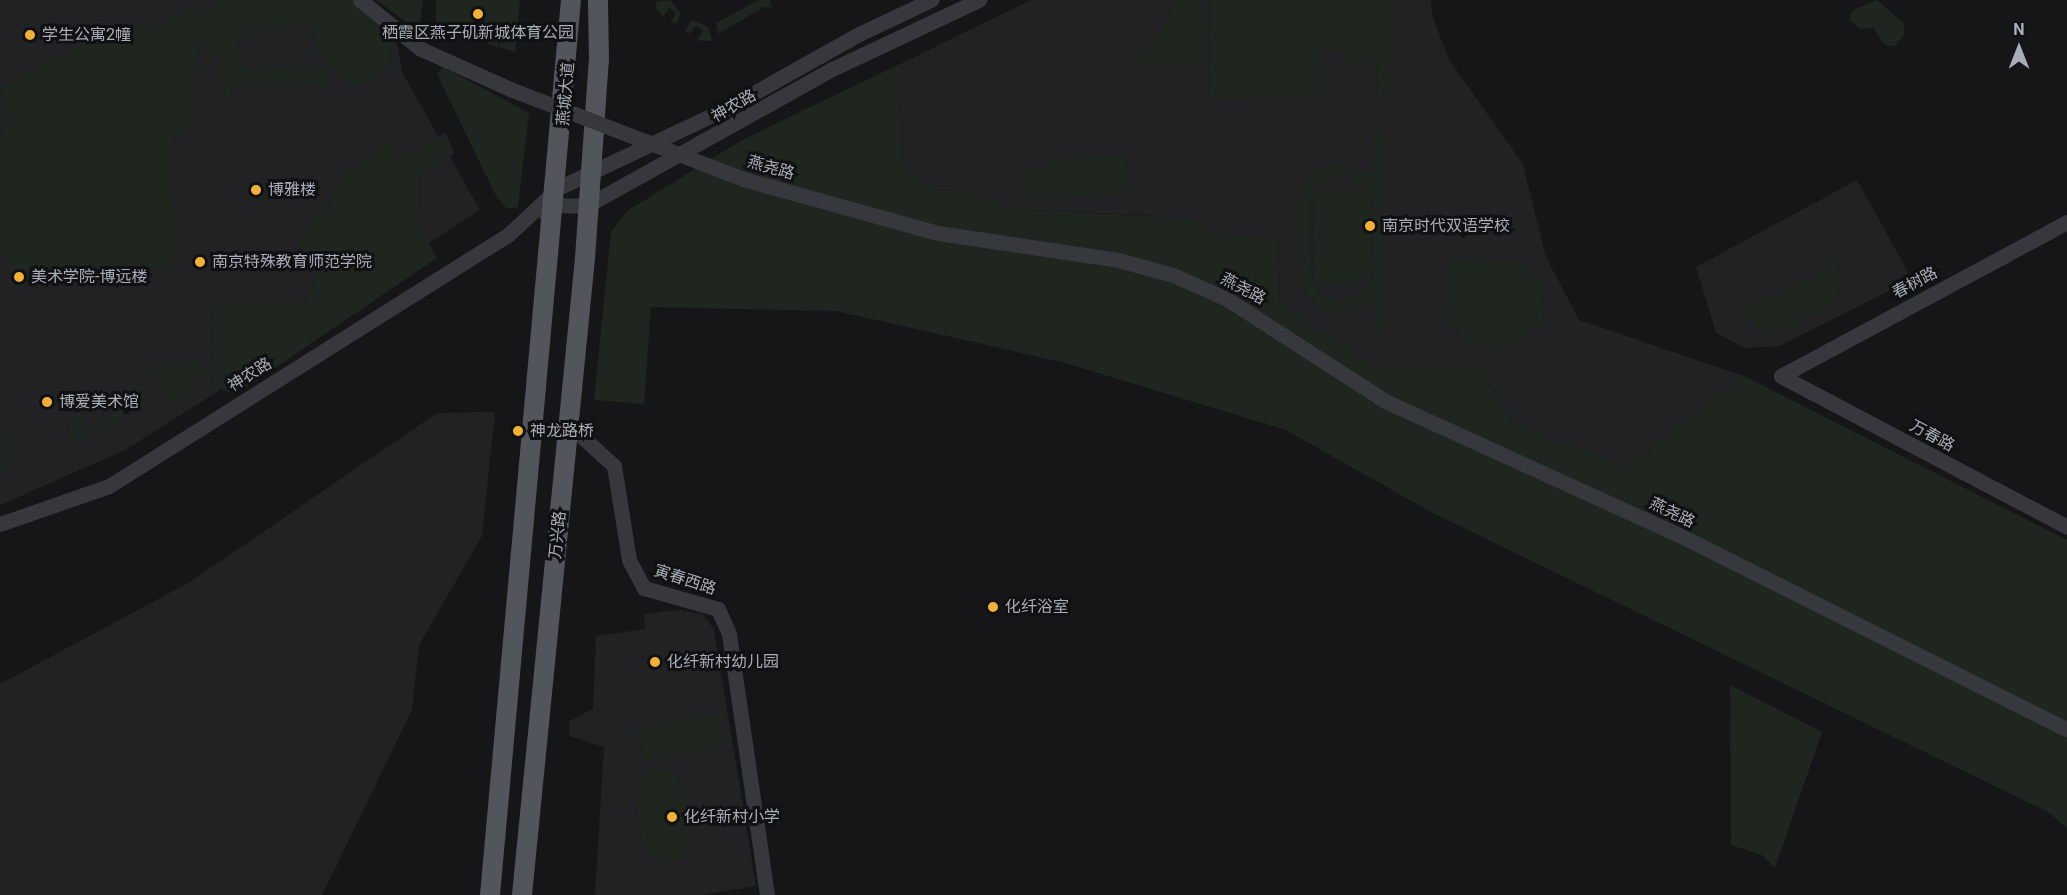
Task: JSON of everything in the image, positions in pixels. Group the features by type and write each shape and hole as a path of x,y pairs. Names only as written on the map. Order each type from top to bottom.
{"main road":[{"name":"燕城大道","path":"557,196 571,0"},
{"name":"燕城大道","path":"590,174 598,0"},
{"name":"万兴路","path":"522,895 569,425 590,174"},
{"path":"490,895 557,196"}],"street":[{"name":"燕尧路","path":"360,0 422,49 510,89 743,179 938,233 1118,261 1173,275 1227,299 1385,401 1668,530 2067,729"},
{"name":"神农路","path":"0,524 109,486 508,235 557,196 590,174 931,0"},
{"name":"神农路","path":"586,206 830,70 979,0"},
{"path":"557,196 586,206"},
{"name":"春树路","path":"1781,376 2067,222"},
{"name":"万春路","path":"1781,376 2067,527"},
{"name":"寅春西路","path":"569,425 614,466 629,560 644,588 718,609 729,634 767,895"}],"shaded area":[{"name":"南京特殊教育师范学院","path":"0,0 344,0 396,40 403,74 480,210 320,313 217,392 125,450 0,505"},
{"path":"225,0 364,0 393,24 391,60 385,72 356,89 319,58 311,24 254,30 238,43 235,54 246,70 301,66 327,72 330,85 231,86 230,96 219,96 219,56 201,45 192,77 194,126 174,136 173,269 7,268 7,256 0,256 0,136 6,122 0,90 58,54"},
{"path":"376,0 423,0 419,31"},
{"name":"栖霞区燕子矶新城体育公园","path":"436,0 520,0 515,52 436,28"},
{"path":"670,0 681,13 676,24 671,22 676,13 669,8 663,17 656,8 655,2"},
{"path":"759,0 770,0 772,8 764,7 718,34 716,23"},
{"name":"南京时代双语学校","path":"1031,0 1431,0 1432,15 1449,60 1523,164 1546,257 1579,320 1744,376 1628,466 1515,424 1476,367 1373,367 1279,301 1277,239 1210,234 1147,215 1005,209 972,192 935,190 902,166 900,64"},
{"path":"1172,0 1200,0 1201,62 1138,63 1164,30"},
{"path":"1209,0 1388,0 1389,97 1378,97 1377,61 1343,62 1342,50 1321,50 1322,97 1210,98"},
{"path":"1877,0 1904,24 1904,35 1895,46 1885,45 1873,28 1860,29 1849,20 1853,10"},
{"path":"692,20 708,27 712,41 697,40 703,31 696,26 689,34 685,31"},
{"path":"900,64 902,166 935,190 972,192 1005,209 1195,218 1210,234 1277,239 1279,301 1373,367 1476,367 1515,424 1628,466 1744,376 2067,540 2067,828 2048,812 1431,512 1286,430 1065,363 837,311 651,307 644,404 594,400 611,232 627,211 744,139"},
{"path":"443,67 529,113 518,207 507,209 495,194 437,74"},
{"path":"1373,131 1385,131 1385,331 1376,331 1375,299 1355,312 1328,312 1306,295 1300,278 1298,203 1303,185 1323,167 1341,163 1373,177","holes":["1342,173 1364,182 1374,203 1372,283 1364,295 1344,303 1317,291 1310,269 1311,196 1323,179"]},
{"path":"446,133 454,154 418,175 419,227 437,258 235,395 213,386 214,306 302,306 320,269 300,247 306,228 324,216 342,175 389,142 399,158"},
{"path":"1127,156 1129,193 1023,200 1023,173 1061,157"},
{"path":"1857,180 1912,279 1780,346 1745,348 1716,333 1696,267"},
{"path":"1313,193 1369,193 1370,283 1314,284"},
{"path":"1841,253 1844,258 1836,262 1848,284 1837,290 1842,298 1764,340 1742,300 1757,305 1825,270 1822,263"},
{"path":"1447,260 1517,262 1544,280 1543,324 1503,350 1467,344 1446,318"},
{"path":"143,365 201,365 203,371 190,393 166,403 157,378"},
{"path":"129,381 147,388 131,395 127,410 133,416 68,444 71,415 83,415 83,429 96,426 111,414"},
{"path":"495,412 482,536 419,645 412,710 322,895 0,895 0,684 190,582 437,413"},
{"path":"0,435 15,435 15,463 0,472"},
{"name":"化纤新村小学","path":"680,610 703,614 714,630 756,886 702,895 595,895 604,747 569,736 570,721 593,709 596,636 645,629 644,614"},
{"path":"1730,685 1822,732 1775,868 1762,855 1731,845"},
{"path":"720,712 726,745 643,761 637,728"},
{"path":"654,769 667,769 681,782 690,834 685,854 666,863 643,848 635,796 641,775"}],"place":[{"name":"栖霞区燕子矶新城体育公园","path":"478,14"},
{"name":"学生公寓2幢","path":"30,35"},
{"name":"博雅楼","path":"256,190"},
{"name":"南京时代双语学校","path":"1370,226"},
{"name":"南京特殊教育师范学院","path":"200,262"},
{"name":"美术学院-博远楼","path":"19,277"},
{"name":"博爱美术馆","path":"47,402"},
{"name":"神龙路桥","path":"518,431"},
{"name":"化纤浴室","path":"993,607"},
{"name":"化纤新村幼儿园","path":"655,662"},
{"name":"化纤新村小学","path":"672,817"}]}
